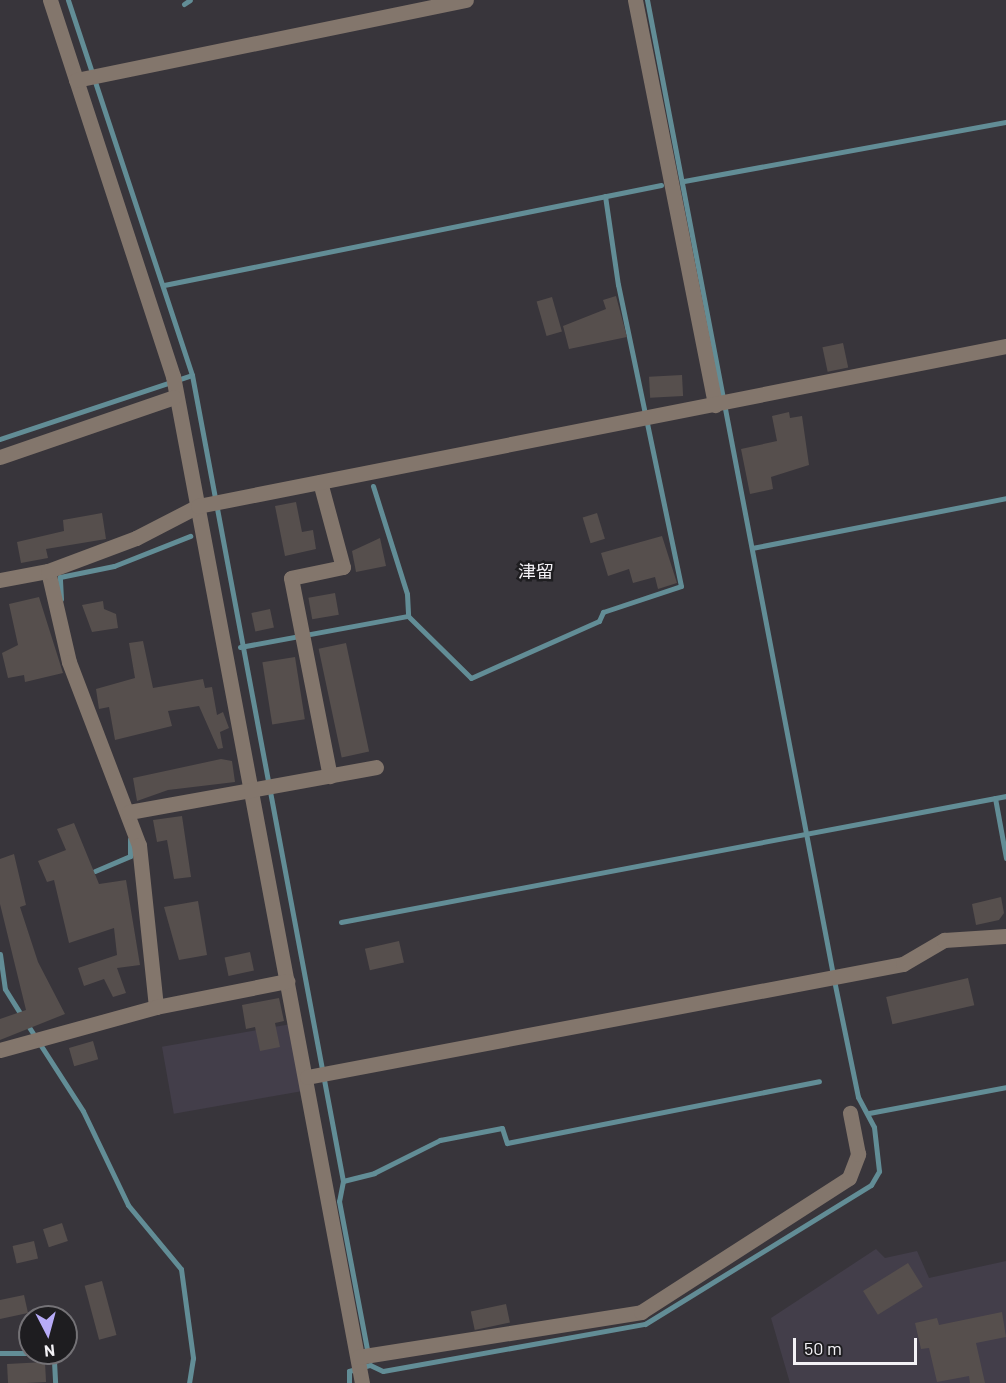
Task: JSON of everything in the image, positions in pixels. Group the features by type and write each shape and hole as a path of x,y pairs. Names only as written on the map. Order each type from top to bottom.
{"street":[{"path":"50,0 174,386 205,505 287,981 363,1365 641,1312 849,1179 858,1154 851,1119"},
{"path":"76,80 466,0"},
{"path":"635,0 722,403"},
{"path":"0,580 48,572 136,538 205,505 1006,346"},
{"path":"0,457 174,386"},
{"path":"320,482 343,567 291,578 330,776"},
{"path":"48,572 69,662 139,845 156,1007"},
{"path":"126,810 276,787 376,767"},
{"path":"307,1077 903,964 944,940 1006,936"},
{"path":"0,1050 156,1007 287,981"}],"shaded area":[{"path":"291,1024 303,1091 174,1114 162,1047"},
{"path":"876,1249 885,1258 917,1251 929,1278 1006,1261 1006,1383 790,1383 771,1318"}],"building":[{"path":"616,296 627,337 569,349 563,326 606,309 603,300"},
{"path":"552,297 562,332 547,336 537,301"},
{"path":"843,343 848,367 828,372 822,347"},
{"path":"682,375 683,396 650,398 649,377"},
{"path":"789,412 790,418 802,416 809,465 771,477 773,489 750,494 741,449 777,441 772,416"},
{"path":"296,502 302,532 313,530 316,549 285,556 275,506"},
{"path":"102,513 106,539 46,549 48,558 21,563 17,542 64,531 63,520"},
{"path":"597,513 605,539 591,543 583,517"},
{"path":"662,536 677,583 658,589 655,577 633,583 629,569 608,576 601,553"},
{"path":"380,538 386,566 356,572 352,551"},
{"path":"335,593 339,615 312,619 308,598"},
{"path":"39,597 63,673 25,682 24,675 8,678 2,653 18,645 9,604"},
{"path":"103,601 104,609 116,614 118,628 92,632 82,605"},
{"path":"270,609 274,628 255,632 251,613"},
{"path":"143,641 153,688 203,679 205,688 212,687 217,715 223,712 229,728 220,732 223,748 218,749 199,706 168,711 172,726 115,740 109,707 99,709 96,689 135,678 129,643"},
{"path":"346,643 369,752 342,757 319,649"},
{"path":"295,657 305,719 272,724 262,662"},
{"path":"221,759 232,761 235,782 168,790 137,801 133,778"},
{"path":"182,816 191,877 174,879 167,840 157,842 153,820"},
{"path":"74,823 99,884 126,880 140,965 117,968 126,993 113,997 104,979 84,986 78,968 117,955 114,928 69,943 54,880 47,882 38,861 66,850 57,829"},
{"path":"14,854 26,905 20,907 38,962 65,1014 0,1040 0,1019 26,1010 0,904 0,859"},
{"path":"1001,897 1004,913 999,920 976,925 972,904"},
{"path":"198,901 207,955 179,960 164,907"},
{"path":"399,941 404,962 370,970 365,949"},
{"path":"250,952 254,971 229,976 225,957"},
{"path":"968,978 974,1005 892,1024 886,997"},
{"path":"279,998 284,1021 275,1023 280,1047 260,1051 255,1027 246,1029 242,1005"},
{"path":"93,1041 98,1059 74,1066 69,1048"},
{"path":"62,1223 68,1241 49,1247 43,1229"},
{"path":"34,1241 38,1259 17,1263 13,1246"},
{"path":"908,1263 923,1287 878,1315 863,1291"},
{"path":"102,1281 116,1335 99,1340 85,1286"},
{"path":"24,1295 26,1305 18,1305 18,1315 0,1319 0,1300"},
{"path":"506,1304 510,1323 475,1330 471,1311"},
{"path":"1002,1312 1006,1337 976,1343 985,1383 970,1383 969,1376 937,1382 929,1348 921,1349 915,1323 937,1318 939,1325"},
{"path":"7,1364 45,1365 46,1382 8,1383"}],"waterway":[{"path":"0,439 192,375 68,0"},
{"path":"184,4 190,0"},
{"path":"349,1383 349,1371 370,1365 383,1371 645,1324 871,1185 879,1171 874,1127 858,1097 834,980 647,0"},
{"path":"684,181 1006,122"},
{"path":"164,285 661,185"},
{"path":"240,647 408,616 471,678 599,621 603,612 681,586 618,285 605,196"},
{"path":"192,375 343,1181 339,1201 368,1355"},
{"path":"373,486 407,594 408,616"},
{"path":"752,548 1006,498"},
{"path":"61,599 60,577 114,566 190,536"},
{"path":"341,922 1006,796"},
{"path":"995,798 1006,858"},
{"path":"95,871 130,856 130,839"},
{"path":"0,954 5,989 22,1016"},
{"path":"27,1024 83,1111 128,1205 181,1269 193,1358 189,1383"},
{"path":"343,1181 374,1173 440,1140 502,1128 507,1143 819,1081"},
{"path":"869,1113 1006,1087"},
{"path":"0,1353 46,1353 54,1361 55,1383"}],"district":[{"name":"津留","path":"536,571"}]}
